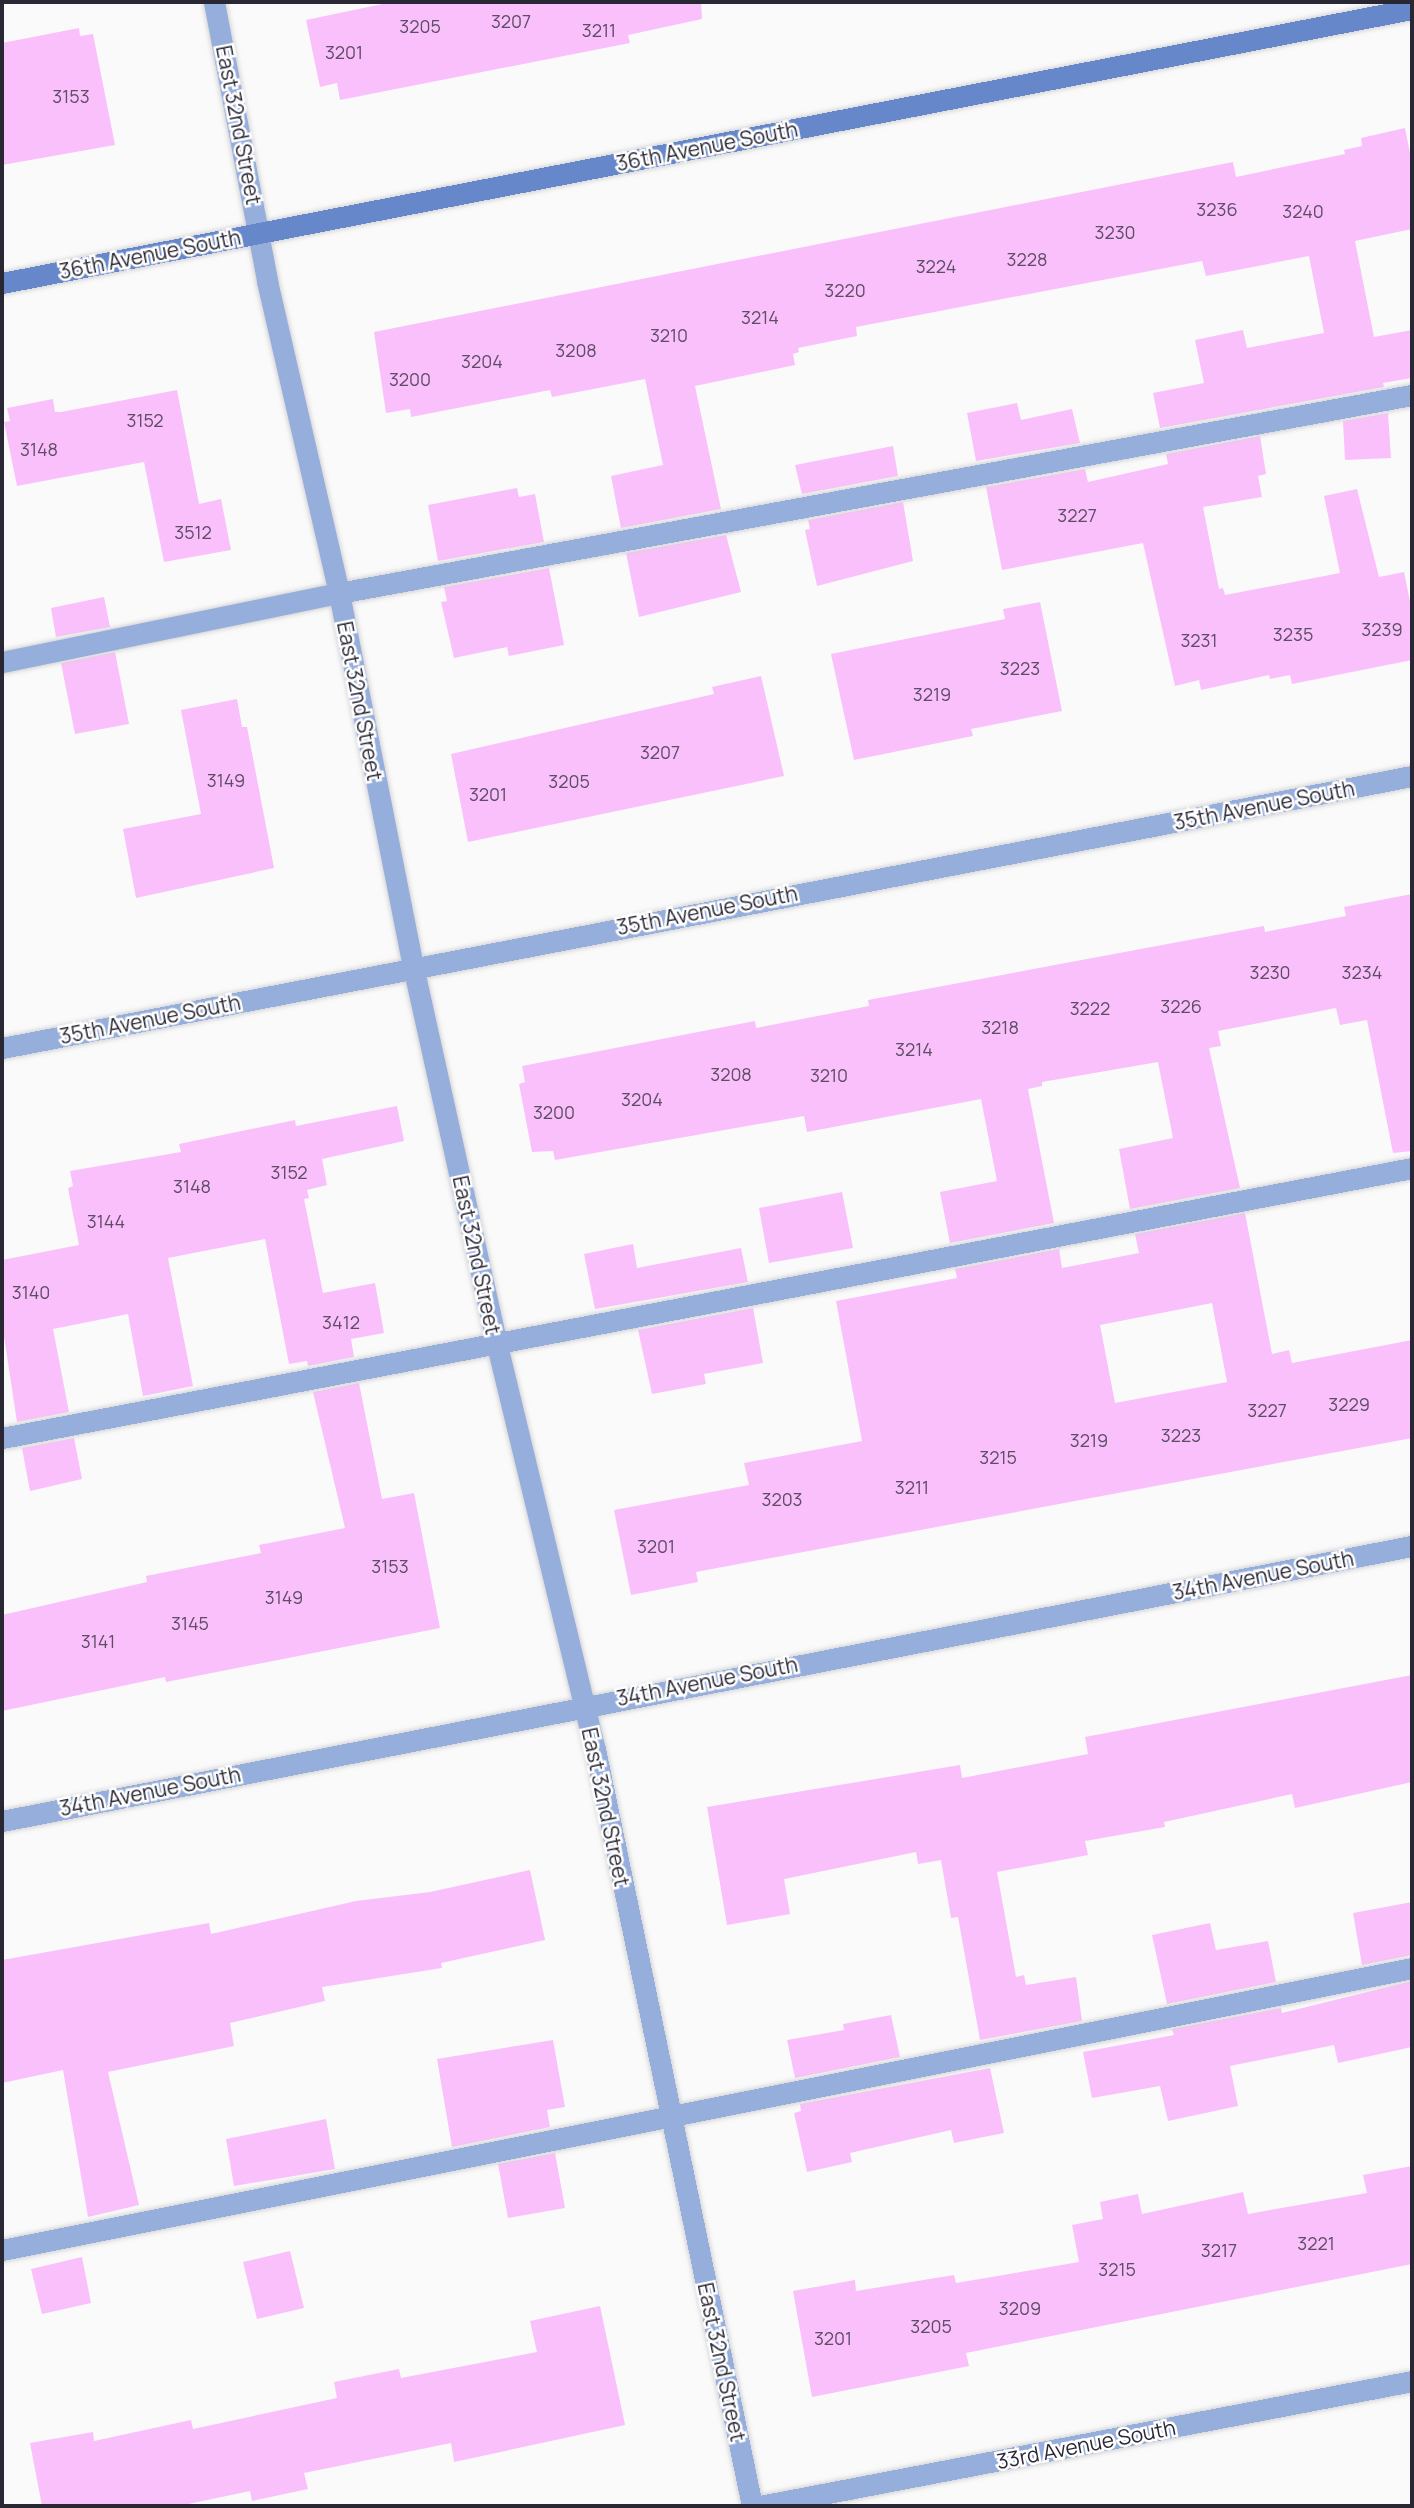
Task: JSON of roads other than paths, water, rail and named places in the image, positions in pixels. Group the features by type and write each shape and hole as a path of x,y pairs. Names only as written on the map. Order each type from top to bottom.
{"street":[{"name":"East 32nd Street","path":"214,2 267,281 339,593 413,966 496,1341 584,1705 752,2506"},
{"name":"36th Avenue South","path":"2,283 1412,9"},
{"path":"2,662 339,593 1412,395"},
{"name":"35th Avenue South","path":"2,1048 413,966 1412,776"},
{"path":"2,1438 496,1341 1412,1168"},
{"name":"34th Avenue South","path":"2,1821 584,1705 1412,1546"},
{"path":"2,2250 1412,1968"},
{"name":"33rd Avenue South","path":"760,2506 1412,2381"}]}
